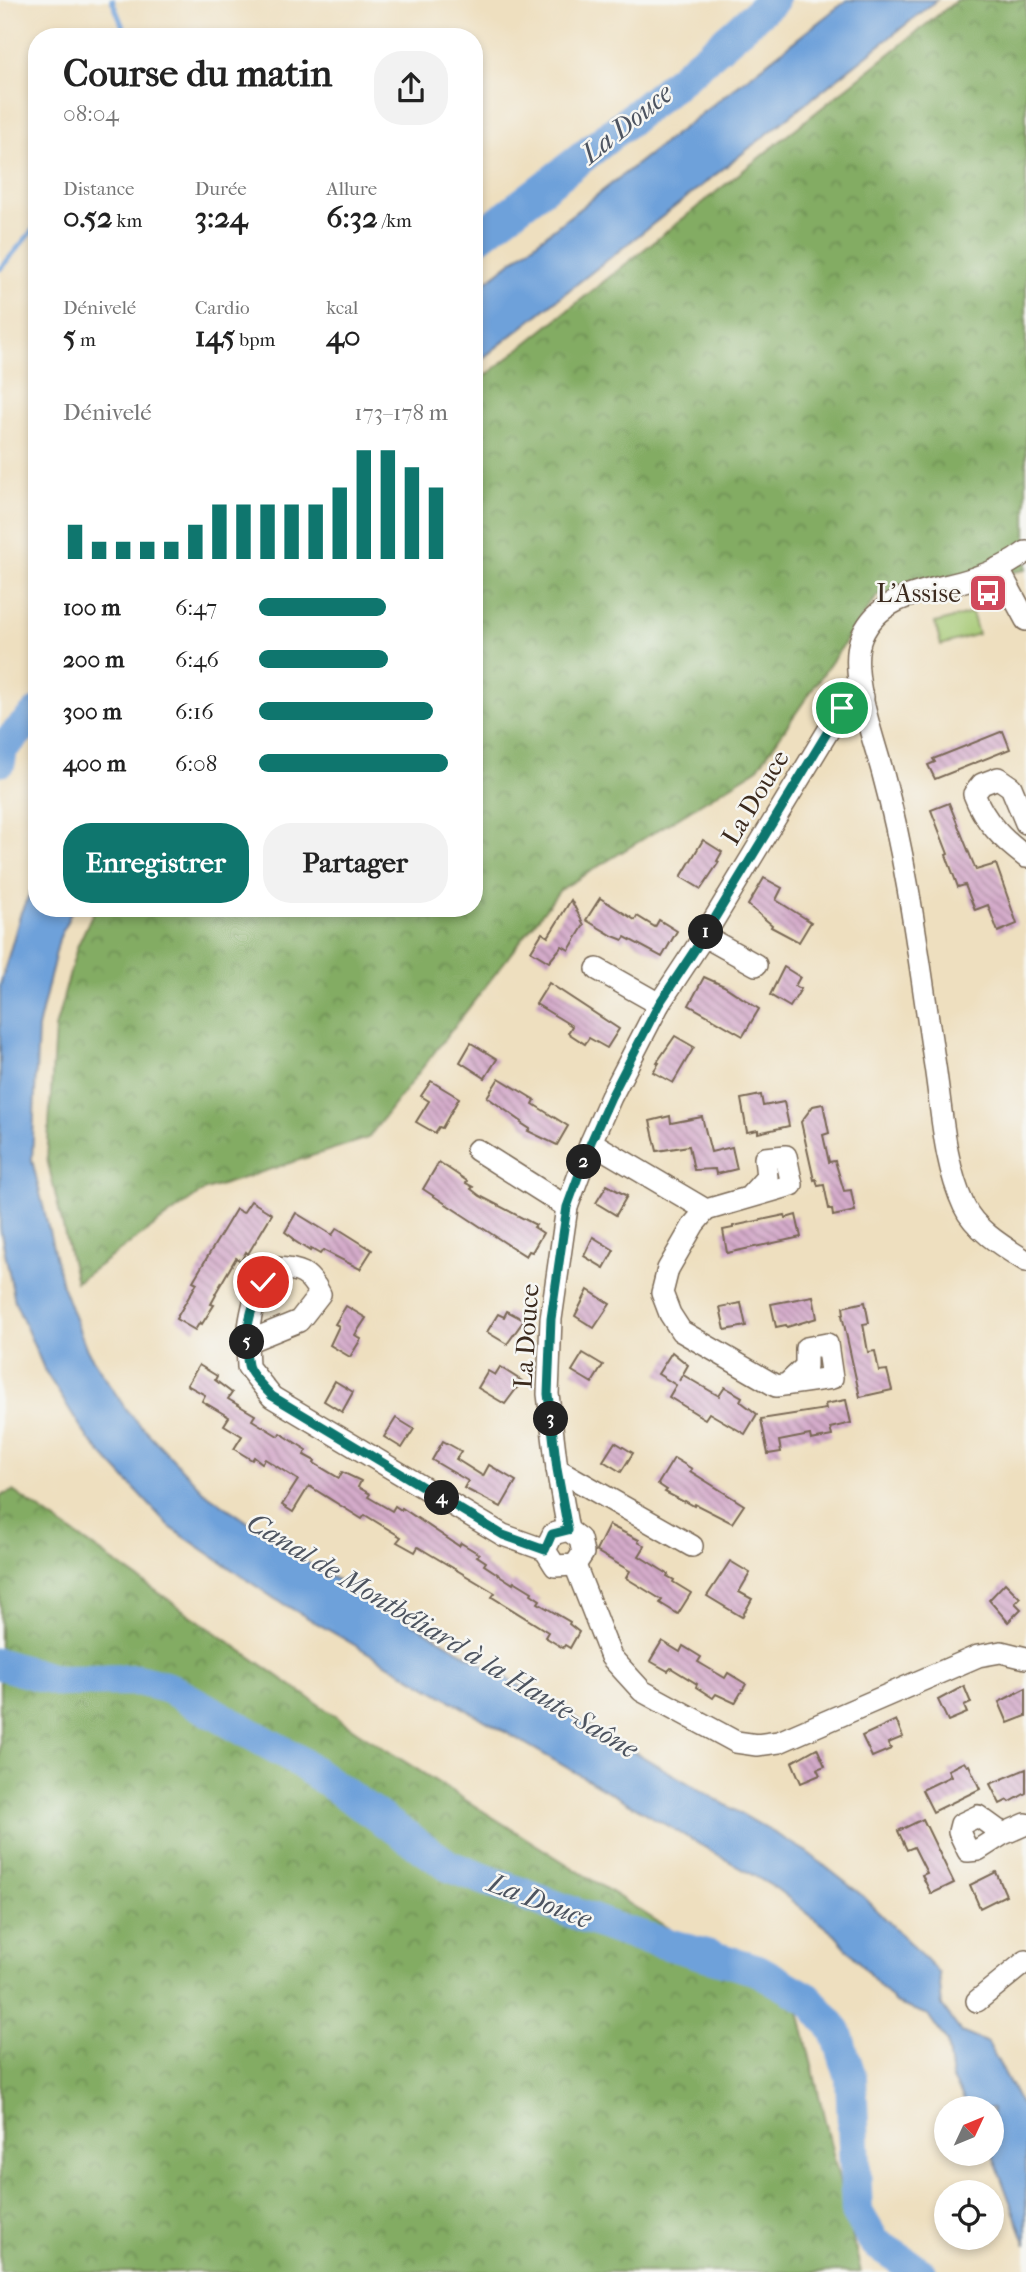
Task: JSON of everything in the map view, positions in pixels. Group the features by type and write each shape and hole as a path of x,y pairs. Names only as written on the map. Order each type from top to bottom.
{"street":[{"path":"1026,552 1013,562 974,578 896,600 877,612 861,637 856,654 857,676 888,793 909,898 949,1162 958,1192 971,1216 993,1238 1026,1261"},
{"path":"998,568 1026,620"},
{"name":"La Douce","path":"568,1530 548,1394 551,1319 567,1207 611,1097 659,1004 704,936 842,708 863,697"},
{"path":"1026,823 1011,787 998,778 982,784 974,794 981,813 1008,844 1026,857"},
{"path":"704,936 756,965"},
{"path":"597,969 659,1004"},
{"path":"591,1142 706,1210"},
{"path":"477,1150 567,1207"},
{"path":"749,1197 706,1210 694,1224 668,1269 662,1293 670,1314 681,1331 776,1387 787,1384"},
{"path":"247,1342 248,1367 272,1396 503,1535 545,1550 555,1566 575,1565"},
{"path":"557,1469 692,1546"},
{"path":"545,1550 552,1534 568,1530 580,1539 582,1546 583,1553 575,1565"},
{"path":"575,1565 611,1657 642,1692 736,1742 757,1745 779,1742 978,1656 1001,1652 1026,1658"},
{"path":"1003,1834 1026,1824"},
{"path":"977,2001 1026,1961"}],"green space":[{"path":"957,0 1026,0 1026,570 878,595 757,769 560,890 368,1138 203,1191 76,1282 47,1159 55,1028 77,947 91,917 483,917 483,378"},
{"path":"972,613 978,634 941,645 935,623"},
{"path":"13,1491 358,1732 799,2011 861,2272 0,2272 0,1496"}],"water":[{"path":"847,0 937,0 483,358 483,284"},
{"path":"28,897 28,917 69,917 59,939 38,1028 32,1160 62,1285 87,1350 127,1411 203,1491 303,1560 807,1852 864,1897 939,1973 942,2006 961,2032 988,2043 1026,2113 1026,2245 997,2166 1004,2166 1004,2096 962,2096 952,2078 947,2042 928,2015 895,2003 835,1935 777,1889 275,1599 170,1527 89,1440 45,1371 15,1302 0,1228 0,986 21,912"}],"building":[{"path":"1003,731 1010,749 935,779 928,765 935,762 933,759"},
{"path":"949,803 976,870 996,864 1017,924 998,932 988,905 975,910 965,885 958,887 931,810"},
{"path":"703,840 722,852 717,861 719,862 701,889 681,877"},
{"path":"764,878 782,888 776,900 811,922 799,942 771,927 772,925 748,905"},
{"path":"600,898 635,920 637,916 655,927 659,920 677,931 662,957 625,937 623,940 613,936 586,920"},
{"path":"571,900 584,925 569,950 562,946 549,962 531,951 542,933 548,937"},
{"path":"784,967 800,977 795,986 801,989 790,1007 770,995"},
{"path":"704,977 724,986 759,1009 743,1036 689,1005"},
{"path":"549,983 619,1029 607,1048 589,1038 585,1044 568,1033 572,1026 536,1004"},
{"path":"675,1036 694,1047 673,1083 653,1072"},
{"path":"471,1043 497,1059 485,1078 460,1062"},
{"path":"499,1078 535,1100 533,1104 568,1126 557,1145 528,1131 530,1129 522,1122 487,1097"},
{"path":"431,1081 459,1098 442,1128 439,1127 435,1133 416,1122 429,1101 421,1096"},
{"path":"761,1095 763,1106 784,1102 789,1126 758,1133 758,1130 747,1132 741,1099"},
{"path":"823,1104 829,1133 823,1135 829,1162 835,1161 844,1191 851,1190 855,1211 833,1216 824,1185 818,1186 816,1179 814,1180 801,1122 813,1106"},
{"path":"670,1116 671,1123 702,1117 711,1152 732,1147 737,1169 716,1174 715,1169 694,1170 689,1146 657,1151 650,1121"},
{"path":"439,1162 467,1181 466,1183 473,1187 471,1189 480,1196 536,1225 534,1227 543,1233 532,1252 529,1251 526,1256 423,1189"},
{"path":"607,1185 627,1196 616,1215 596,1203"},
{"path":"251,1201 272,1214 248,1254 246,1252 241,1261 236,1258 215,1294 211,1304 214,1305 195,1330 176,1319 197,1283 193,1281 236,1209 243,1213"},
{"path":"296,1213 332,1235 337,1228 372,1250 360,1269 323,1250 320,1254 311,1249 310,1251 293,1240 285,1232"},
{"path":"785,1215 786,1218 796,1215 801,1237 727,1253 723,1230"},
{"path":"593,1237 614,1250 604,1268 584,1256"},
{"path":"588,1290 610,1304 594,1328 575,1316"},
{"path":"813,1296 817,1318 787,1327 776,1327 771,1304"},
{"path":"865,1302 869,1323 863,1324 868,1352 875,1351 879,1371 887,1370 892,1390 860,1397 842,1315 843,1307"},
{"path":"741,1303 746,1326 725,1330 720,1307"},
{"path":"346,1306 366,1318 355,1335 361,1339 350,1357 330,1345 339,1326 335,1324"},
{"path":"507,1311 524,1320 507,1344 487,1332 498,1314 504,1317"},
{"path":"672,1352 688,1365 679,1381 683,1375 719,1396 725,1387 742,1397 740,1401 757,1414 745,1434 709,1413 705,1419 669,1397 676,1385 658,1374"},
{"path":"583,1353 603,1365 592,1383 572,1371"},
{"path":"199,1365 217,1376 215,1380 232,1393 228,1399 255,1415 252,1420 307,1450 304,1455 315,1461 314,1463 339,1478 342,1472 361,1481 358,1487 370,1494 368,1497 392,1511 395,1506 401,1510 402,1508 459,1546 461,1543 479,1554 477,1556 486,1562 484,1565 513,1584 514,1581 532,1592 531,1594 540,1600 538,1603 570,1622 579,1632 570,1648 565,1645 563,1648 545,1637 548,1632 492,1597 495,1593 418,1547 415,1552 397,1542 401,1537 365,1515 362,1519 309,1486 293,1512 282,1505 298,1480 265,1459 262,1463 254,1457 252,1460 234,1449 242,1436 224,1425 229,1417 202,1401 205,1395 187,1385"},
{"path":"500,1367 522,1381 505,1404 478,1388 488,1371 495,1375"},
{"path":"335,1381 353,1392 342,1412 324,1401"},
{"path":"846,1400 851,1423 830,1428 832,1436 811,1440 810,1435 779,1441 781,1452 768,1454 761,1419 826,1409 825,1404"},
{"path":"396,1418 414,1429 402,1448 384,1437"},
{"path":"443,1441 461,1451 456,1459 483,1476 489,1465 516,1481 501,1507 464,1488 468,1481 432,1460"},
{"path":"615,1442 633,1453 621,1472 603,1461"},
{"path":"674,1458 744,1505 732,1523 665,1492 667,1490 658,1484"},
{"path":"609,1525 639,1540 638,1542 645,1546 639,1556 668,1574 673,1582 691,1593 678,1614 660,1603 662,1600 626,1578 630,1571 596,1551"},
{"path":"730,1561 750,1573 739,1592 752,1599 742,1617 707,1596"},
{"path":"1005,1583 1020,1598 1015,1603 1021,1609 1008,1622 989,1600"},
{"path":"662,1641 680,1652 683,1646 701,1657 698,1662 725,1678 728,1673 746,1684 735,1703 716,1694 713,1698 671,1668 668,1671 650,1661"},
{"path":"964,1686 971,1703 964,1706 967,1713 948,1721 938,1700"},
{"path":"1026,1688 1026,1716 1008,1723 999,1702"},
{"path":"896,1720 903,1737 888,1743 891,1749 872,1757 862,1736"},
{"path":"817,1748 825,1766 817,1769 820,1775 801,1783 792,1762"},
{"path":"964,1762 969,1765 980,1789 933,1812 922,1790 951,1776 948,1770"},
{"path":"1026,1769 1026,1793 1000,1804 990,1784"},
{"path":"923,1819 954,1883 931,1894 922,1875 927,1873 914,1847 907,1850 898,1831"},
{"path":"996,1872 1006,1895 980,1908 970,1885"}],"waterway":[{"path":"112,0 123,28"},
{"name":"La Douce","path":"483,233 626,123 773,0"},
{"path":"0,269 28,236"},
{"name":"La Douce","path":"0,761 2,748 28,722"},
{"name":"La Douce","path":"0,1664 58,1681 138,1680 169,1688 294,1758 449,1866 619,1930 758,1970 809,1999 836,2031 851,2078 857,2212 875,2243 920,2272"}],"place":[{"name":"L'Assise","path":"988,593"}],"route":[{"path":"263,1282 251,1306 247,1342 248,1367 272,1396 503,1535 545,1550 552,1534 568,1530 548,1394 551,1319 567,1207 611,1097 659,1004 704,936 842,708"}],"water label":[{"name":"Canal de Montbéliard à la Haute-Saône","path":"443,1635"}]}
